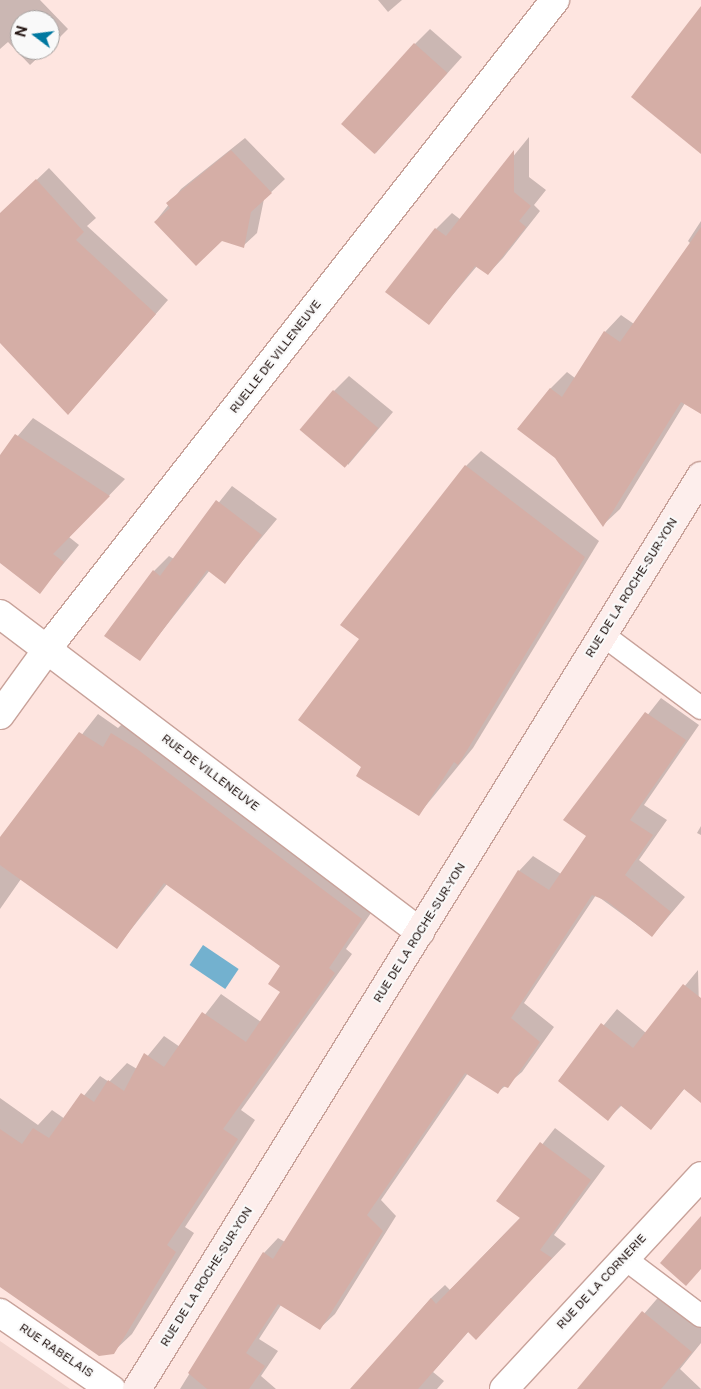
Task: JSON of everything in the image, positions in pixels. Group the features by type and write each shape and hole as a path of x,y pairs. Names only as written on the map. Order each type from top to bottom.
{"main road":[{"name":"RUE DE LA ROCHE-SUR-YON","path":"137,1389 701,476"}],"street":[{"name":"RUELLE DE VILLENEUVE","path":"0,715 46,649 555,0"},
{"name":"RUE DE VILLENEUVE","path":"0,614 420,932"},
{"name":"RUE DE LA CORNERIE","path":"504,1389 701,1176"},
{"name":"RUE RABELAIS","path":"0,1314 111,1389"}],"lane":[{"path":"604,635 701,708"},
{"path":"624,1258 701,1316"}],"shaded area":[{"path":"0,1341 70,1389 0,1389"}],"water":[{"path":"203,945 239,969 225,989 190,965"}],"building":[{"path":"701,6 701,154 631,97"},
{"path":"414,43 447,73 375,154 341,124"},
{"path":"231,150 272,193 251,212 244,248 222,241 196,266 154,222 170,208 166,203"},
{"path":"514,150 514,192 531,206 519,221 526,227 488,275 475,266 429,325 385,292 435,228 446,236"},
{"path":"36,179 84,232 76,240 156,314 68,415 0,343 0,213"},
{"path":"701,227 701,414 681,402 603,527 555,458 517,429 550,388 562,397 604,331 620,342"},
{"path":"333,390 378,428 345,468 300,430"},
{"path":"15,434 110,496 53,554 64,562 40,594 0,563 0,455"},
{"path":"465,465 585,557 458,765 454,762 419,816 356,776 361,767 298,720 359,639 340,625"},
{"path":"216,500 262,535 225,584 207,570 140,661 104,636 153,570 160,576"},
{"path":"645,712 686,740 630,820 653,835 625,875 671,912 652,937 607,901 592,895 511,1018 540,1042 508,1088 503,1086 498,1094 465,1073 367,1215 383,1231 320,1330 278,1304 246,1353 265,1366 249,1389 207,1389 188,1373 263,1252 273,1259 518,870 549,890 586,836 563,820"},
{"path":"79,732 103,747 111,733 137,749 362,919 329,968 335,973 223,1129 238,1139 167,1245 176,1252 114,1354 99,1356 0,1287 0,1129 22,1144 33,1128 49,1138 81,1093 94,1102 108,1080 124,1091 144,1053 164,1067 202,1012 246,1042 280,992 268,984 280,966 164,883 117,949 0,865 0,837"},
{"path":"683,984 701,998 701,1103 684,1089 651,1130 620,1105 608,1121 558,1081 601,1023 633,1048"},
{"path":"540,1142 591,1180 540,1250 552,1258 476,1340 468,1332 418,1389 350,1389 431,1298 436,1304 520,1218 496,1201"},
{"path":"701,1216 701,1269 686,1286 660,1263"},
{"path":"642,1311 692,1352 661,1389 577,1389"}]}
